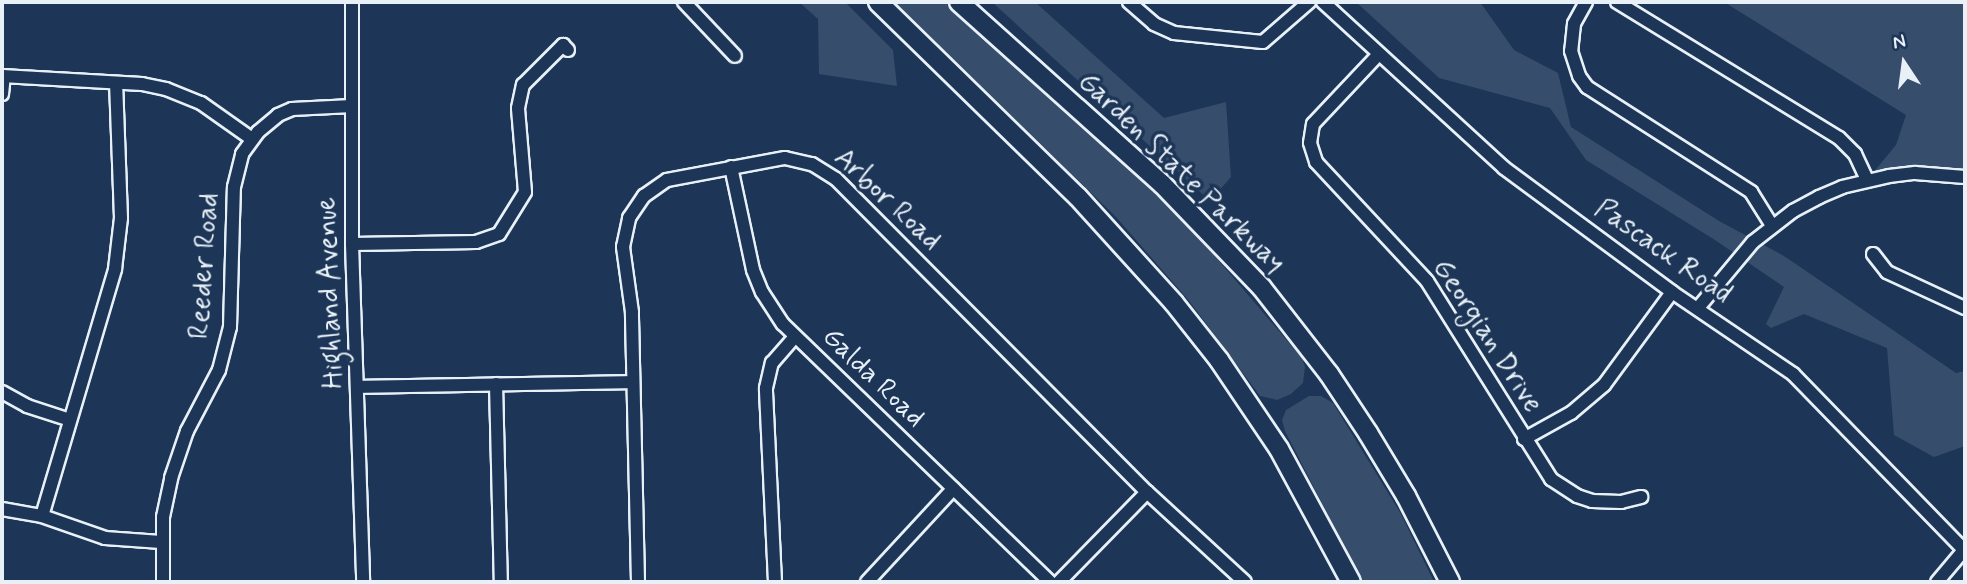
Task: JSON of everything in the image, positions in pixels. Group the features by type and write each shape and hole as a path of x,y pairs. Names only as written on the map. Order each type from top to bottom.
{"highway":[{"path":"878,2 1078,197 1174,303 1232,379 1279,449 1349,580"},
{"name":"Garden State Parkway","path":"959,2 1162,184 1238,261 1329,374 1388,465 1450,582"},
{"path":"1388,465 1433,525 1463,582"}],"street":[{"name":"Highland Avenue","path":"352,2 352,244 363,582"},
{"path":"684,2 735,57"},
{"path":"1129,2 1154,24 1174,33 1263,42 1309,2"},
{"name":"Pascack Road","path":"1323,2 1496,161 1672,292 1810,389 1965,551"},
{"path":"1586,2 1574,24 1571,51 1579,76 1587,87 1751,192 1772,226"},
{"path":"1617,2 1839,138 1854,154 1867,180"},
{"path":"352,244 476,242 499,234 525,192 518,108 523,85 563,44 568,50"},
{"name":"Georgian Drive","path":"1379,54 1318,116 1310,134 1311,153 1322,170 1427,281 1551,479 1577,496 1606,503 1641,497"},
{"path":"2,94 3,76 142,84 185,96 219,114 252,139"},
{"path":"42,516 109,291 119,246 116,83"},
{"name":"Reeder Road","path":"163,582 163,517 177,454 209,392 225,351 233,303 236,178 242,155 266,123 292,109 352,106"},
{"name":"Arbor Road","path":"638,582 632,312 623,247 629,218 644,196 667,180 785,159 813,164 836,179 1147,492 1245,582"},
{"name":"Galda Road","path":"731,167 753,271 773,310 795,337 1050,582"},
{"path":"1698,308 1736,261 1772,226 1819,197 1867,180 1914,173 1965,177"},
{"path":"1873,254 1887,272 1965,308"},
{"path":"1524,439 1571,413 1604,385 1672,292"},
{"path":"775,582 766,388 772,363 795,337"},
{"path":"358,387 632,382"},
{"path":"496,384 501,582"},
{"path":"2,392 27,407 71,420"},
{"path":"867,582 953,489"},
{"path":"1059,582 1147,492"},
{"path":"2,509 42,516 105,538 161,542"},
{"path":"1937,582 1965,551"}],"shaded area":[{"path":"799,2 845,2 893,50 897,86 819,74 818,19"},
{"path":"895,2 946,2 1133,173 1196,234 1302,358 1305,367 1303,383 1291,394 1277,400 1260,396 1190,302 1116,217"},
{"path":"992,2 1035,2 1164,118 1226,102 1231,177 1210,201"},
{"path":"1356,2 1480,2 1514,50 1558,73 1571,127 1719,221 1784,256 1956,373 1965,371 1965,446 1934,457 1894,435 1887,348 1804,314 1771,328 1766,324 1784,287 1715,240 1586,160 1550,108 1439,78"},
{"path":"1724,2 1965,2 1965,177 1867,180 1896,145 1906,115"},
{"path":"1309,396 1321,396 1333,403 1401,514 1434,582 1362,582 1285,431 1282,420 1286,410"}]}
